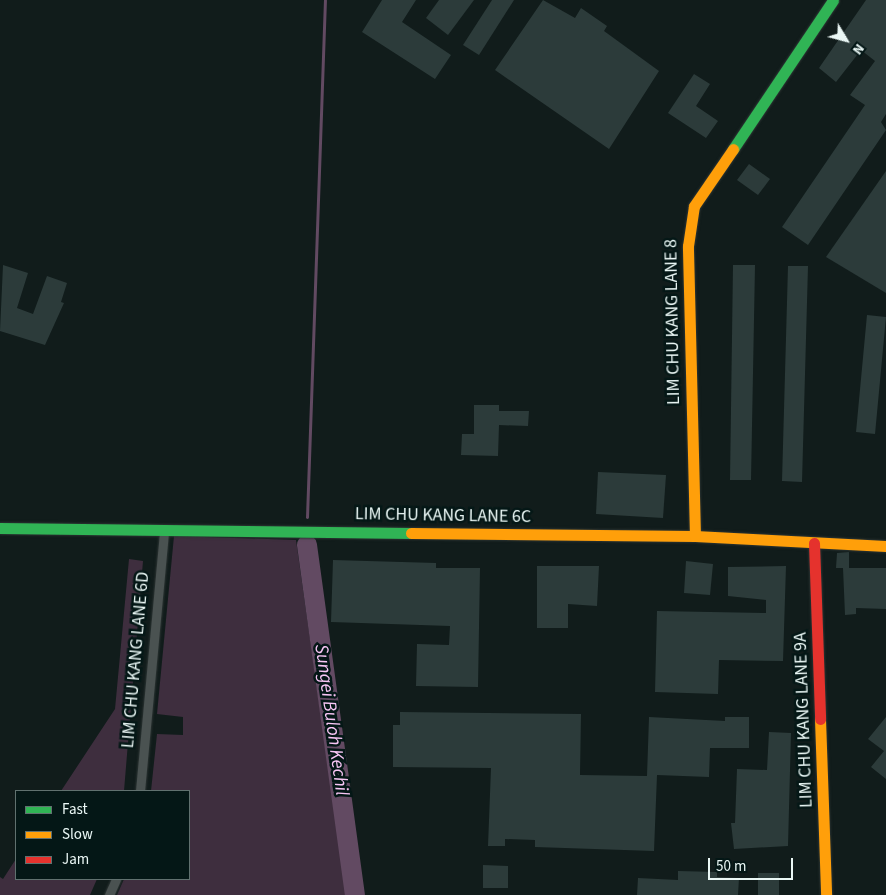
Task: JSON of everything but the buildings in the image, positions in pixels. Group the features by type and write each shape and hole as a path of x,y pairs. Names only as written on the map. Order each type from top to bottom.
{"street":[{"name":"LIM CHU KANG LANE 8","path":"695,536 688,246 694,206 833,0"},
{"name":"LIM CHU KANG LANE 6C","path":"0,528 164,532 695,536 886,546"},
{"name":"LIM CHU KANG LANE 6D","path":"140,790 164,532"},
{"name":"LIM CHU KANG LANE 9A","path":"814,543 826,895"},
{"path":"109,895 116,880"}],"shaded area":[{"path":"174,536 296,540 346,895 117,895 124,880 190,880 190,790 151,790 157,734 183,735 183,717 157,714"},
{"path":"129,559 143,561 124,790 62,790 115,709"},
{"path":"15,861 15,880 97,880 90,895 0,895 0,877 3,879"}],"waterway":[{"path":"307,517 325,0"},
{"name":"Sungei Buloh Kechil","path":"307,545 355,895"}],"traffic: fast":[{"path":"733,149 833,0"},
{"path":"0,528 411,533"}],"traffic: slow":[{"path":"695,536 688,246 694,206 733,149"},
{"path":"411,533 695,536 886,546"},
{"path":"820,719 826,895"}],"traffic: jam":[{"path":"814,543 820,719"}]}
